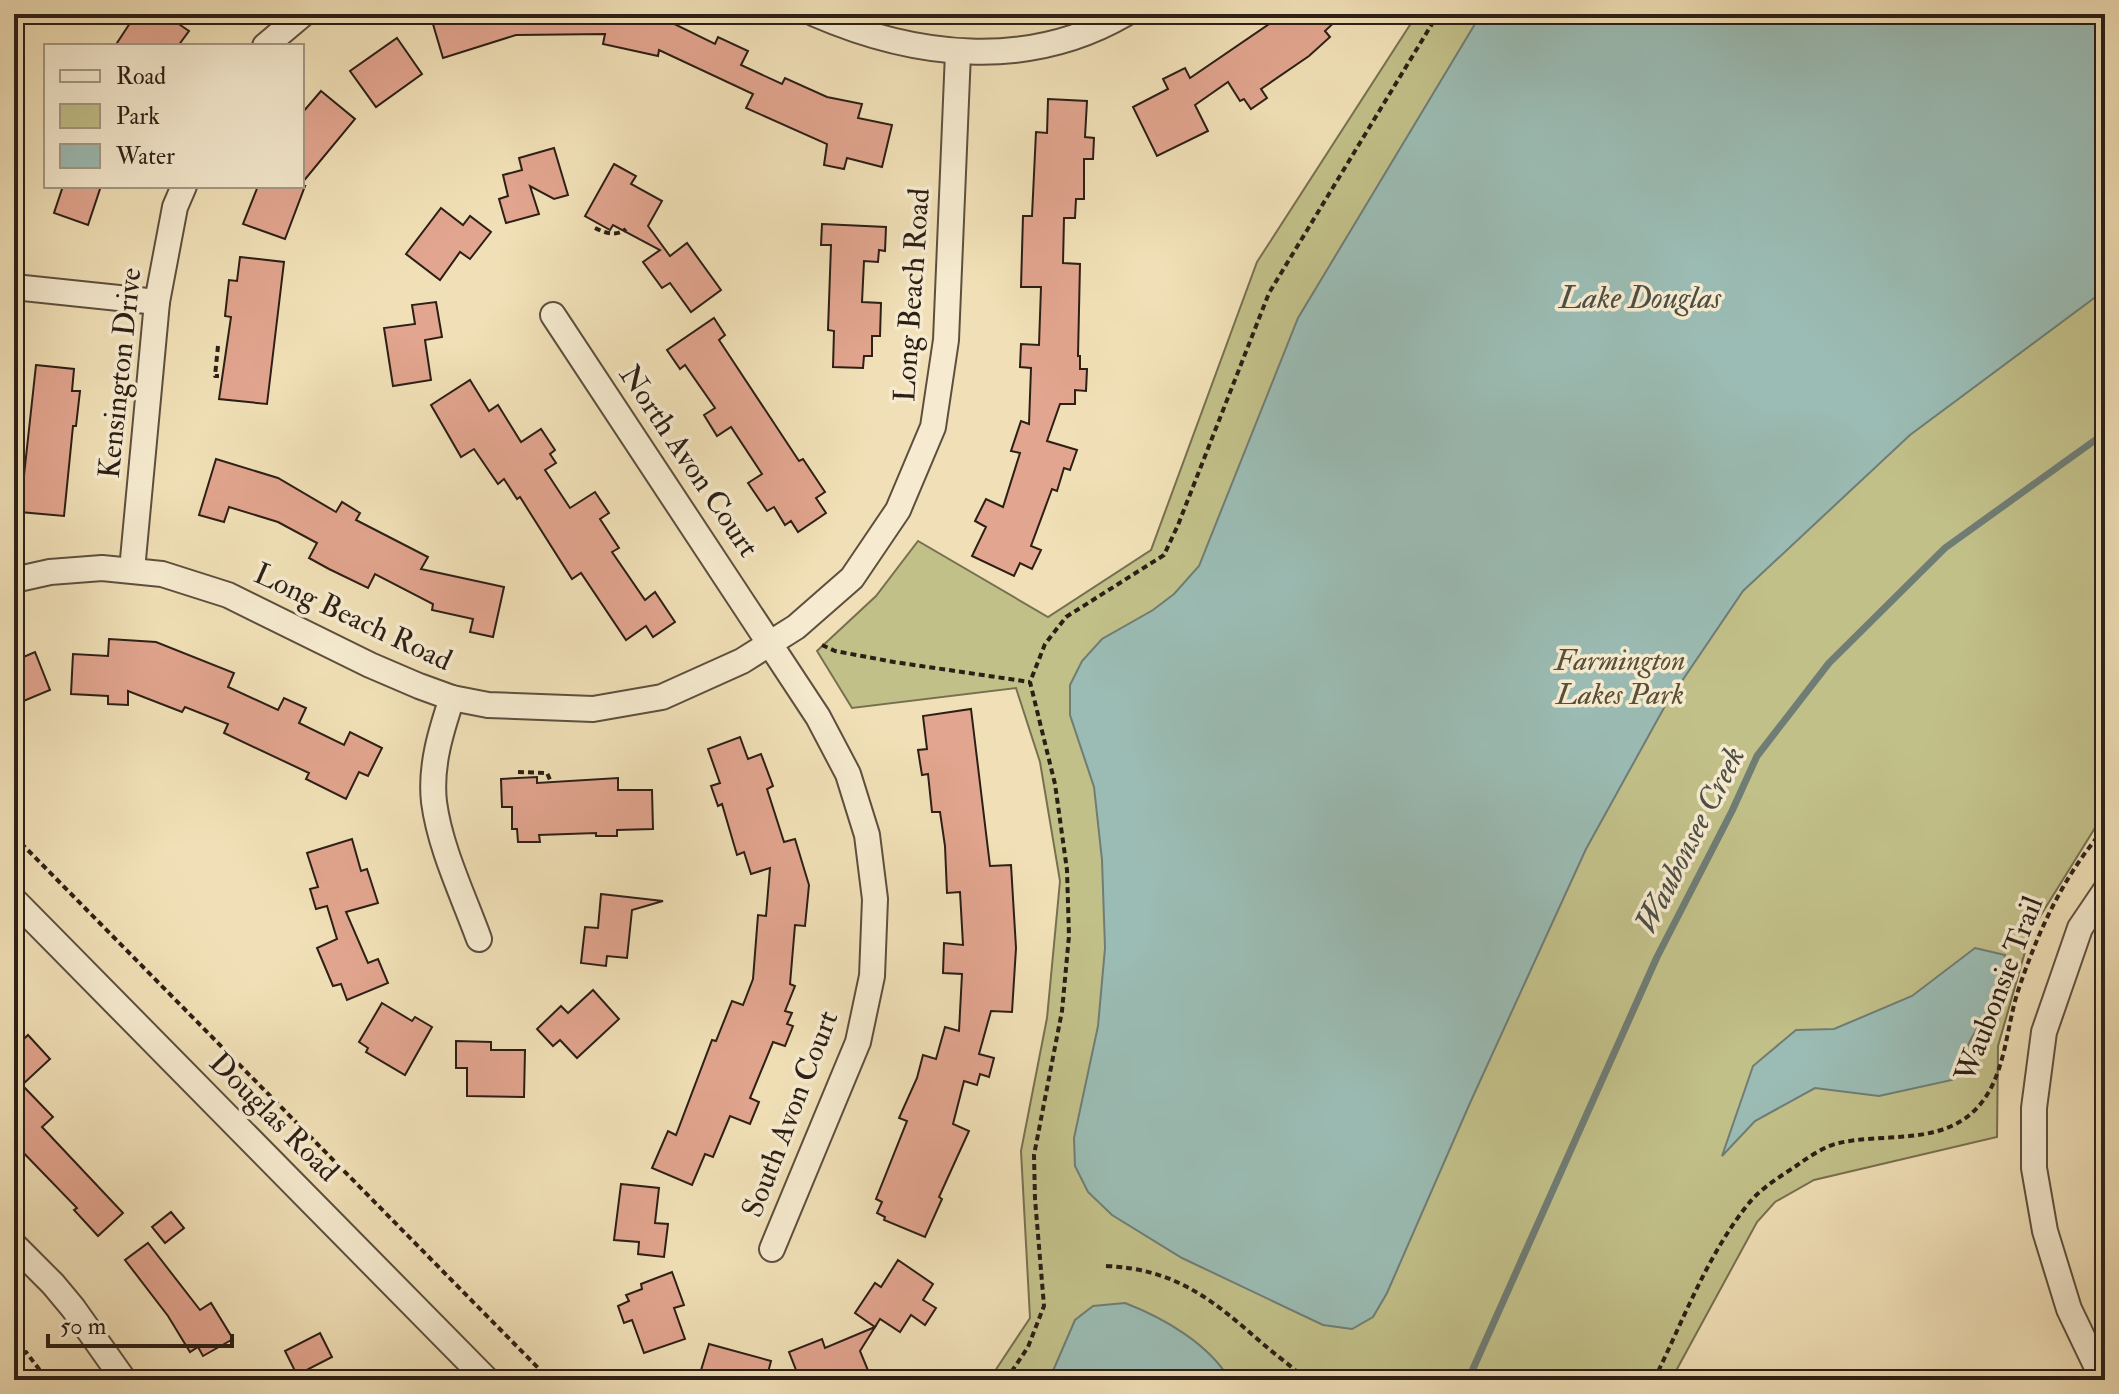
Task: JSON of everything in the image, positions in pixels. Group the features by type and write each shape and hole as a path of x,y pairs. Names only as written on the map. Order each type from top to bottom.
{"street":[{"path":"267,44 303,14"},
{"path":"815,14 866,33 928,49 958,53 1053,44 1125,14"},
{"name":"Long Beach Road","path":"14,580 50,572 102,568 162,574 228,595 370,665 452,698 488,705 593,709 662,697 742,661 796,627 852,578 898,510 933,427 946,340 958,53"},
{"name":"Kensington Drive","path":"132,570 157,302 175,207 183,188"},
{"path":"14,287 157,302"},
{"name":"North Avon Court","path":"553,315 771,643"},
{"name":"South Avon Court","path":"771,643 818,717 848,774 867,835 875,899 872,976 858,1042 772,1249"},
{"path":"452,698 435,763 434,801 443,838 479,939"},
{"path":"2103,1380 2069,1309 2045,1231 2034,1168 2034,1108 2044,1032 2080,928 2105,891"},
{"name":"Douglas Road","path":"14,900 487,1380"},
{"path":"14,1245 73,1308 124,1380"}],"path":[{"path":"1006,1380 1028,1347 1044,1306 1034,1155 1062,1011 1069,936 1067,870 1055,784 1030,682 1045,644 1066,617 1164,555 1269,293 1438,14"},
{"path":"595,228 609,234 626,229"},
{"path":"218,346 215,376 219,376"},
{"path":"822,645 835,651 894,662 1030,682"},
{"path":"518,772 542,771 547,773 551,782"},
{"name":"Waubonsie Trail","path":"1654,1380 1720,1245 1750,1201 1782,1175 1838,1143 1931,1133 1960,1122 1975,1110 1999,1068 2018,991 2047,913 2068,877 2105,828"},
{"path":"14,836 550,1380"},
{"path":"1106,1266 1133,1267 1189,1286 1228,1312 1306,1380"},
{"path":"23,1354 26,1352 45,1377"}],"green space":[{"name":"Farmington Lakes Park","path":"1417,14 2105,14 2105,818 2095,828 2031,931 1998,1046 1997,1137 1814,1180 1775,1202 1757,1222 1671,1380 989,1380 1030,1318 1021,1151 1047,1018 1060,881 1040,762 1016,688 852,708 817,651 876,596 918,541 1048,617 1151,550 1257,262"}],"water":[{"name":"Lake Douglas","path":"1481,14 2105,14 2105,290 1910,435 1743,591 1665,706 1586,849 1387,1293 1373,1317 1352,1329 1323,1325 1182,1258 1112,1215 1088,1192 1075,1166 1074,1138 1098,1026 1105,948 1102,860 1094,787 1070,715 1070,685 1082,661 1102,639 1153,610 1174,594 1199,566 1298,318"},
{"path":"1975,948 2005,955 2000,987 1952,1080 1879,1096 1815,1088 1755,1121 1722,1156 1753,1066 1796,1030 1834,1029 1912,996"},
{"path":"1125,1303 1155,1316 1198,1344 1230,1380 1049,1380 1075,1320 1093,1306"}],"building":[{"path":"136,14 164,14 189,31 179,44 116,44"},
{"path":"430,14 667,14 666,20 715,44 718,37 748,51 741,65 782,84 785,78 827,97 862,104 858,118 892,125 882,167 847,158 844,169 824,165 827,144 746,108 753,94 659,50 658,56 603,44 605,34 516,35 443,58"},
{"path":"1259,14 1343,14 1325,31 1330,37 1309,56 1261,89 1267,98 1251,109 1244,99 1240,101 1228,82 1195,105 1208,131 1157,156 1133,107 1168,89 1163,79 1185,68 1190,78 1269,24"},
{"path":"397,38 422,74 376,107 350,71"},
{"path":"321,91 355,119 304,181 304,111"},
{"path":"1048,99 1087,101 1085,137 1094,138 1093,159 1084,159 1084,199 1076,199 1075,218 1064,218 1063,263 1080,264 1078,356 1080,369 1087,369 1086,391 1075,390 1075,404 1060,404 1047,441 1077,450 1070,470 1064,468 1057,491 1052,489 1031,546 1041,550 1032,569 1020,563 1014,576 972,556 986,527 975,521 986,499 1003,507 1020,453 1011,451 1021,421 1029,424 1031,368 1020,367 1021,344 1039,345 1041,287 1021,287 1023,216 1032,216 1036,132 1047,133"},
{"path":"554,148 568,195 554,199 530,186 539,214 506,223 499,199 508,196 503,175 522,170 519,158"},
{"path":"614,164 636,176 631,184 662,201 648,226 670,256 687,243 721,290 691,312 670,283 662,288 643,262 660,250 613,225 610,230 585,216"},
{"path":"305,186 285,239 243,224 257,188"},
{"path":"62,188 100,188 88,225 54,213"},
{"path":"441,208 463,225 470,216 491,232 470,259 460,252 440,280 406,254"},
{"path":"822,224 886,227 885,251 879,250 878,262 864,261 862,302 881,303 880,336 872,336 872,356 864,356 863,368 833,367 834,331 828,330 831,245 821,245"},
{"path":"240,257 284,262 267,404 219,399 231,317 225,316 229,280 237,281"},
{"path":"436,302 442,337 425,340 431,380 393,386 384,328 415,324 412,305"},
{"path":"714,318 725,335 719,340 799,461 803,459 825,492 816,498 826,513 798,532 791,521 785,525 774,507 767,511 748,483 762,474 731,427 717,436 704,415 715,408 685,365 680,369 667,350"},
{"path":"36,365 74,369 72,391 80,391 76,426 73,426 64,516 20,512"},
{"path":"470,380 489,411 498,405 521,442 541,429 555,450 550,454 556,463 545,470 570,508 595,492 609,513 600,519 619,548 612,552 645,600 655,592 675,622 653,637 646,626 626,640 581,573 572,579 520,497 517,499 504,479 498,484 474,449 461,457 431,405"},
{"path":"216,459 278,478 336,512 342,502 360,513 356,520 428,557 421,569 504,587 493,637 470,632 473,619 432,610 433,604 375,574 368,588 329,569 309,558 317,543 278,522 229,507 224,522 199,515"},
{"path":"109,639 156,642 234,673 228,687 278,710 284,698 306,708 299,723 344,745 350,732 382,748 368,776 359,772 346,799 306,779 309,773 224,733 228,724 185,707 182,712 128,691 128,705 108,704 108,696 71,694 73,654 108,656"},
{"path":"35,652 50,690 14,705 14,661"},
{"path":"971,709 990,866 1011,865 1016,948 1012,1012 991,1011 979,1054 994,1058 989,1077 980,1074 977,1085 964,1081 953,1124 969,1131 939,1197 942,1199 925,1237 884,1220 885,1217 877,1213 882,1202 876,1199 907,1121 899,1118 917,1078 923,1055 936,1059 945,1027 959,1031 962,974 943,973 944,943 963,945 960,892 947,893 940,812 932,812 928,774 922,775 918,750 927,749 923,716"},
{"path":"740,737 748,759 761,754 773,786 767,789 784,842 795,839 809,885 805,926 795,925 790,984 795,986 785,1011 792,1013 787,1024 793,1026 785,1046 773,1042 750,1098 759,1102 750,1124 730,1116 713,1157 705,1154 692,1185 652,1168 668,1131 676,1135 712,1040 716,1041 732,1001 743,1005 753,979 758,915 766,916 770,868 751,874 744,852 737,855 722,804 718,806 711,786 720,783 708,749"},
{"path":"537,777 537,783 618,778 618,790 652,790 653,829 617,830 617,836 596,836 596,833 539,835 540,842 518,842 517,829 512,829 512,807 502,807 501,779"},
{"path":"352,839 361,871 367,869 378,903 346,912 368,963 378,959 388,983 347,1000 341,984 333,986 317,948 337,939 327,906 316,909 310,889 318,887 307,853"},
{"path":"601,894 663,901 632,910 627,958 607,956 606,966 581,963 585,927 598,928"},
{"path":"593,990 619,1019 577,1058 560,1040 553,1046 537,1029 561,1006 568,1013"},
{"path":"382,1003 412,1021 415,1017 432,1027 405,1075 366,1052 368,1048 359,1042"},
{"path":"28,1035 50,1059 22,1085 53,1117 42,1127 123,1213 98,1236 74,1210 77,1208 14,1143 14,1048"},
{"path":"456,1041 491,1042 491,1050 525,1050 524,1097 467,1096 467,1068 456,1068"},
{"path":"621,1184 659,1188 655,1223 668,1224 664,1257 638,1254 639,1242 614,1240"},
{"path":"171,1212 184,1228 165,1243 152,1227"},
{"path":"148,1243 200,1310 211,1303 233,1339 203,1356 198,1347 190,1352 168,1316 125,1260"},
{"path":"898,1260 933,1284 923,1300 936,1308 925,1325 911,1315 900,1332 880,1319 875,1327 855,1313 875,1283 881,1287"},
{"path":"672,1272 684,1305 674,1308 685,1339 644,1353 632,1320 624,1323 618,1306 629,1301 626,1295 642,1289 641,1284"},
{"path":"875,1327 860,1351 872,1380 813,1380 810,1371 798,1375 789,1352 822,1339 825,1348"},
{"path":"320,1333 332,1357 297,1375 285,1351"},
{"path":"709,1344 771,1361 766,1380 698,1380"}],"waterway":[{"name":"Waubonsee Creek","path":"1468,1380 1657,957 1757,756 1829,663 1945,548 2105,433"}]}
